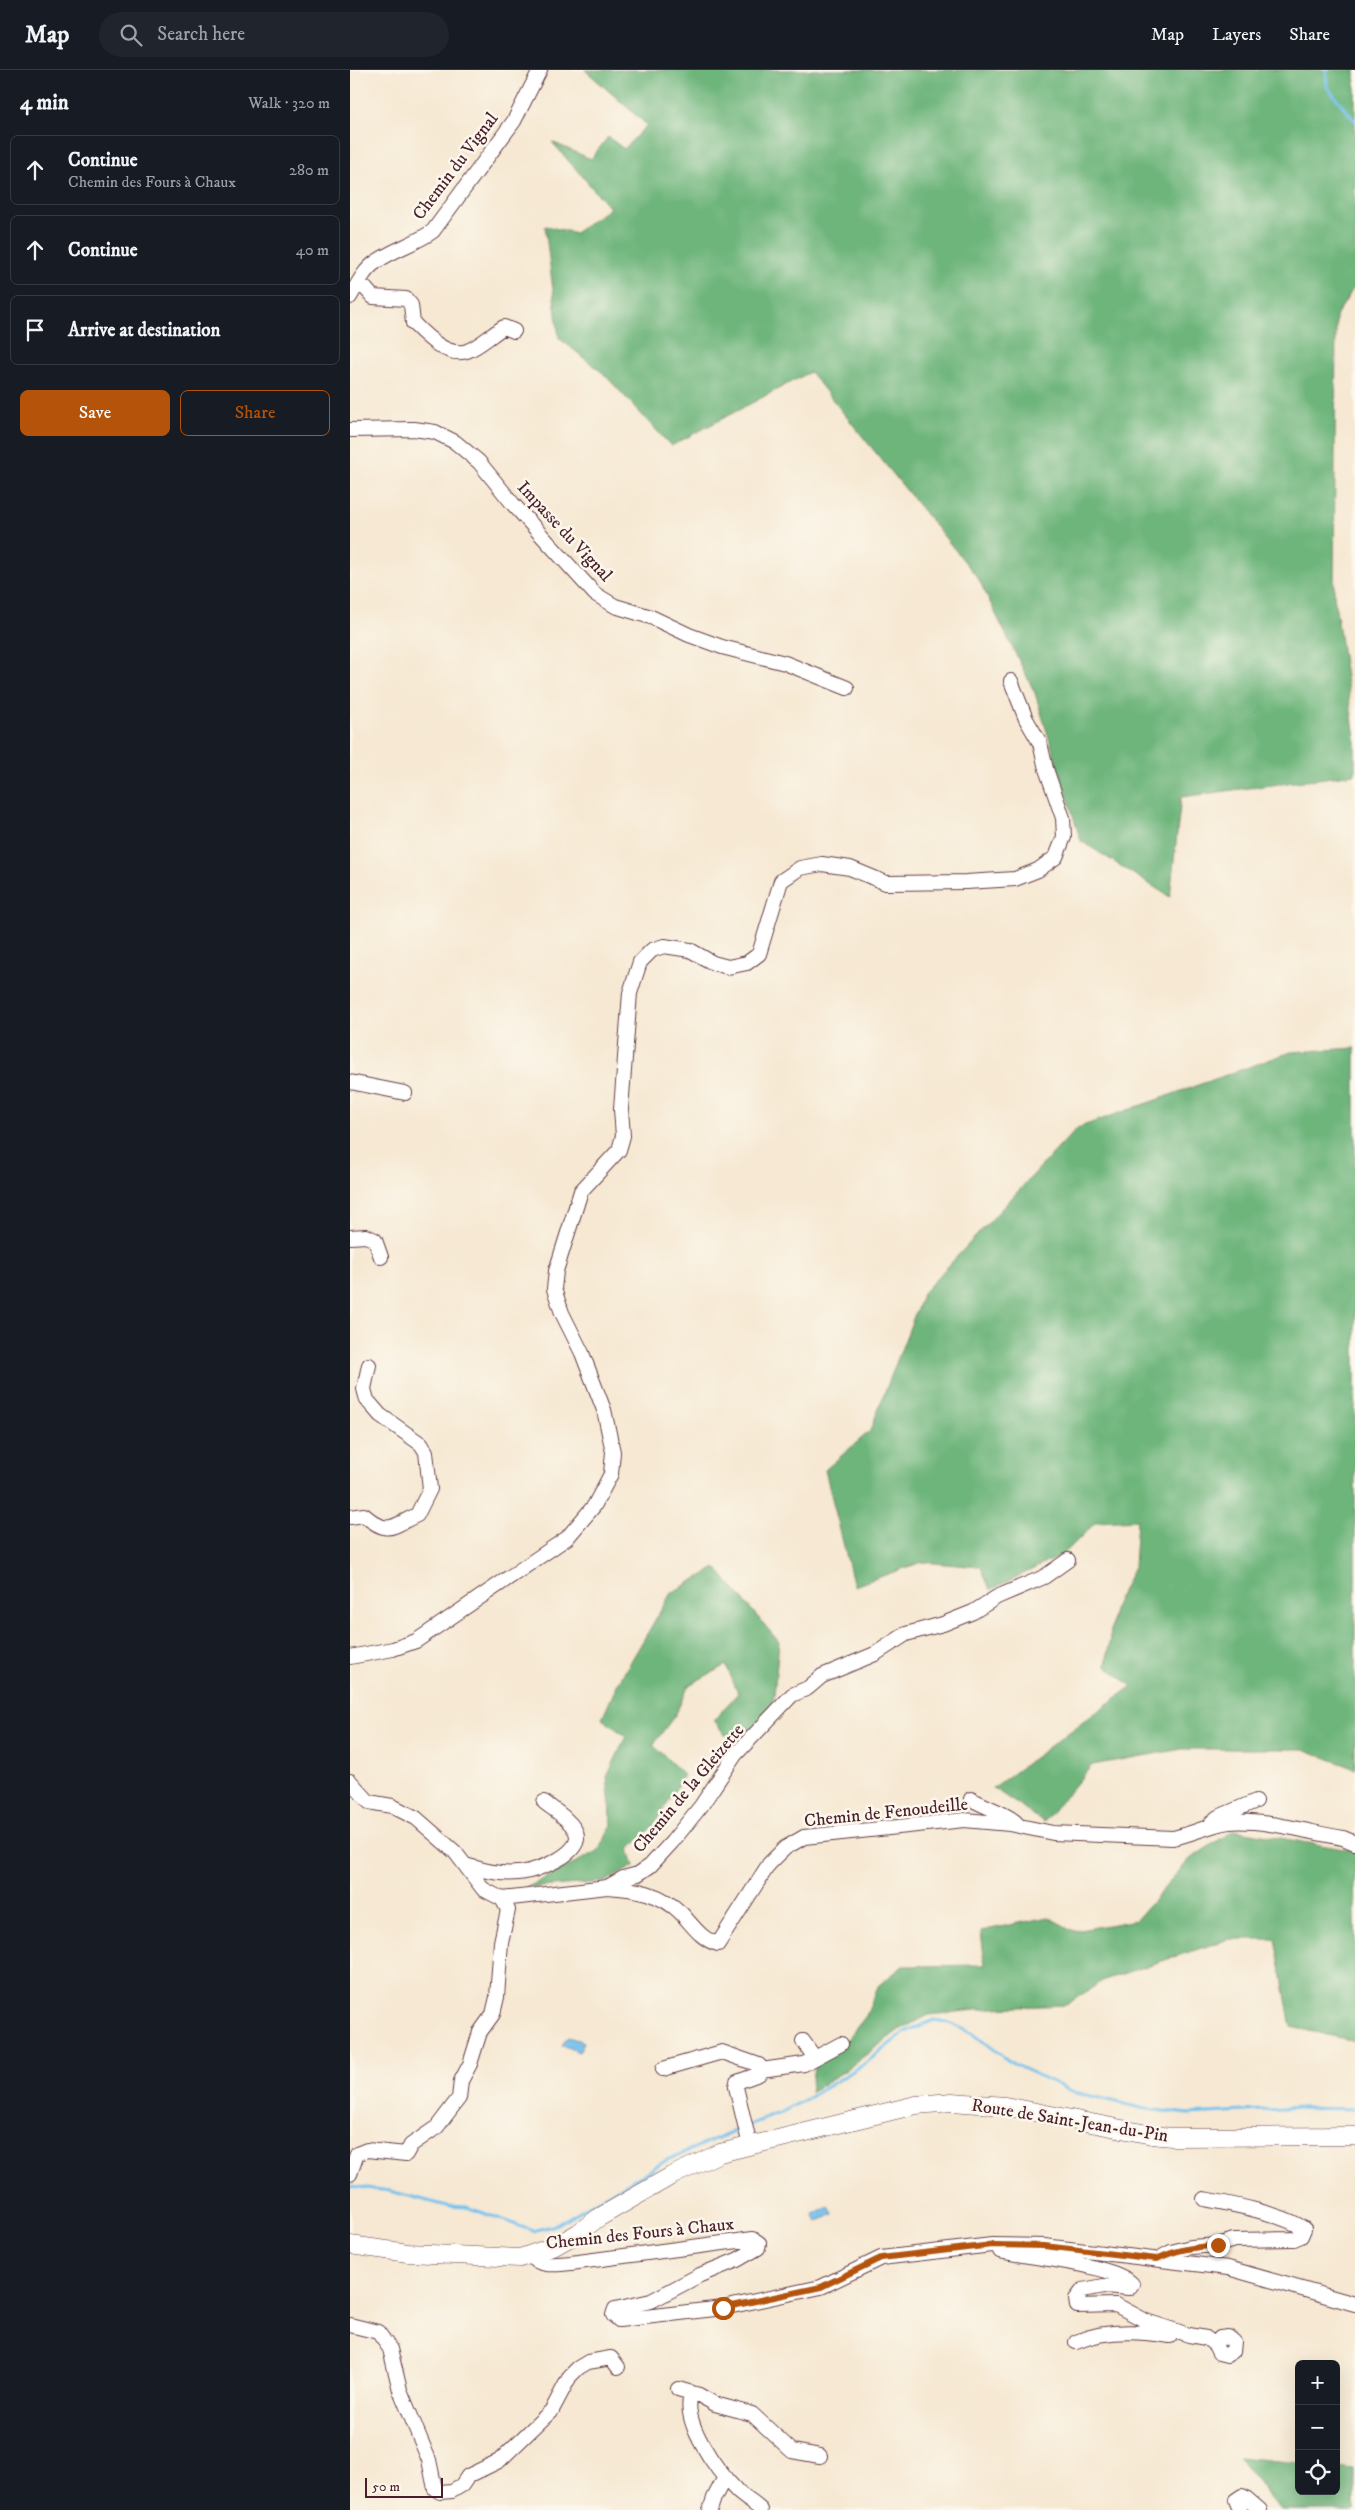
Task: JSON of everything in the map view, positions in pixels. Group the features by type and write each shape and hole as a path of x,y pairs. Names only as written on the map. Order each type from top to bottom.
{"main road":[{"name":"Route de Saint-Jean-du-Pin","path":"449,2253 531,2245 554,2238 598,2218 698,2162 720,2153 747,2133 916,2105 952,2102 1005,2106 1162,2136 1247,2138 1355,2136"},
{"name":"Route de Saint-Jean-du-Pin","path":"350,2245 408,2253 449,2253 520,2258 570,2238 598,2218"}],"street":[{"name":"Chemin du Vignal","path":"350,297 366,271 376,262 419,241 432,231 514,120 540,70"},
{"path":"358,284 373,297 406,299 411,305 413,323 443,348 458,352 467,351 504,327 514,331"},
{"name":"Impasse du Vignal","path":"350,430 414,429 435,432 455,442 479,462 513,504 594,594 615,606 651,617 689,635 722,647 785,663 847,688"},
{"path":"350,1656 393,1649 416,1641 567,1538 594,1506 611,1474 614,1452 604,1410 582,1353 562,1313 554,1289 556,1271 581,1191 619,1150 623,1136 621,1109 630,993 640,962 652,950 664,946 690,950 713,963 728,967 747,963 759,954 781,881 800,868 822,864 850,868 886,883 966,882 1015,879 1038,870 1056,857 1064,837 1063,818 1046,769 1040,743 1026,719 1011,681"},
{"path":"350,1082 405,1093"},
{"path":"350,1237 366,1236 375,1240 382,1257"},
{"path":"350,1517 364,1515 379,1528 386,1529 417,1515 430,1489 426,1452 421,1444 380,1416 367,1400 364,1389 369,1365"},
{"name":"Chemin de la Gleizette","path":"502,1899 608,1887 650,1866 701,1806 735,1755 792,1695 808,1688 822,1676 875,1654 906,1634 944,1624 973,1612 997,1597 1044,1577 1068,1560"},
{"path":"350,1781 369,1802 392,1806 416,1818 455,1852 483,1889 502,1899 508,1910 500,1942 498,1997 493,2014 480,2032 470,2064 460,2082 459,2098 437,2127 411,2145 406,2154 367,2150 357,2154 350,2174"},
{"path":"971,1799 989,1810 1015,1820 1019,1826"},
{"path":"1208,1827 1218,1817 1256,1801"},
{"path":"465,1865 494,1873 518,1874 539,1868 561,1858 575,1847 576,1831 565,1818 544,1802"},
{"name":"Chemin de Fenoudeille","path":"608,1887 641,1890 663,1898 705,1938 718,1944 769,1864 785,1848 804,1837 964,1820 1019,1826 1053,1833 1146,1839 1173,1838 1229,1822 1251,1822 1343,1838 1355,1843"},
{"path":"803,2041 815,2058"},
{"path":"747,2133 736,2088 737,2082 759,2074 761,2070 796,2067 841,2044"},
{"path":"663,2069 722,2052 759,2065 761,2070"},
{"path":"1157,2259 1172,2252 1191,2247 1218,2245 1234,2240 1294,2239 1301,2236 1304,2229 1297,2224 1274,2217 1204,2199"},
{"name":"Chemin des Fours à Chaux","path":"530,2255 534,2261 545,2264 753,2239 759,2243 758,2248 738,2260 700,2275 652,2301 615,2310 613,2316 619,2320 723,2308 821,2287 881,2258 992,2245 1044,2246 1228,2268 1355,2304"},
{"path":"992,2245 999,2251 1091,2268 1125,2277 1132,2284 1129,2288 1104,2286 1083,2290 1076,2300 1077,2306 1116,2305 1146,2321 1188,2335 1206,2338 1216,2345"},
{"path":"350,2325 378,2332 390,2349 400,2390 429,2460 435,2489 440,2492 452,2491 462,2485 468,2476 499,2461 552,2410 570,2376 578,2368 588,2362 611,2358 618,2367"},
{"path":"1076,2342 1088,2336 1108,2333 1150,2334 1173,2337 1188,2335"},
{"path":"678,2389 692,2393 715,2404 752,2414 792,2451 820,2456"},
{"path":"692,2393 689,2400 689,2416 713,2462 737,2491 761,2510"},
{"path":"710,2510 725,2477"},
{"path":"1240,2510 1236,2500 1242,2496 1260,2510"}],"green space":[{"path":"585,70 1355,70 1355,286 1336,316 1334,595 1355,738 1355,774 1181,797 1170,897 1081,841 1035,693 978,578 810,372 671,446 603,373 559,338 545,226 575,233 610,208 552,142 591,159 608,137 624,149 647,125"},
{"path":"1355,1048 1355,1769 1304,1749 1182,1749 1092,1765 1044,1822 993,1788 1132,1686 1106,1666 1114,1608 1134,1567 1137,1520 1096,1522 1064,1554 990,1590 981,1567 922,1562 854,1586 825,1470 870,1431 923,1293 1077,1128 1291,1052"},
{"path":"716,1568 779,1642 773,1706 746,1735 725,1735 714,1720 738,1693 726,1665 689,1685 675,1715 653,1745 684,1775 654,1825 629,1849 634,1866 604,1882 526,1888 598,1851 612,1825 607,1777 626,1736 602,1719 617,1685 671,1593"},
{"path":"1234,1830 1355,1851 1355,2041 1291,2027 1275,1939 1229,1939 1104,1980 1066,2005 994,2008 929,2015 899,2030 843,2072 810,2092 815,2062 841,2047 866,2016 879,1985 903,1966 985,1965 981,1931 1048,1917 1074,1931 1136,1920 1190,1859"},
{"path":"1238,2457 1295,2463 1295,2495 1340,2495 1340,2467 1355,2469 1355,2510 1280,2510"}],"water":[{"path":"568,2037 584,2042 579,2052 562,2045"},
{"path":"829,2206 833,2214 817,2222 813,2214"}],"waterway":[{"path":"1326,70 1327,87 1355,121"},
{"path":"749,2125 782,2112 810,2097 863,2065 905,2032 934,2020 947,2022 972,2033 1013,2064 1074,2092 1146,2109 1189,2114 1301,2108 1355,2109"},
{"path":"350,2186 390,2191 447,2206 467,2207 533,2231 556,2225 667,2160 743,2127"}],"route":[{"path":"723,2308 821,2287 881,2258 992,2245 1044,2246 1157,2259 1172,2252 1191,2247 1218,2245"}]}
